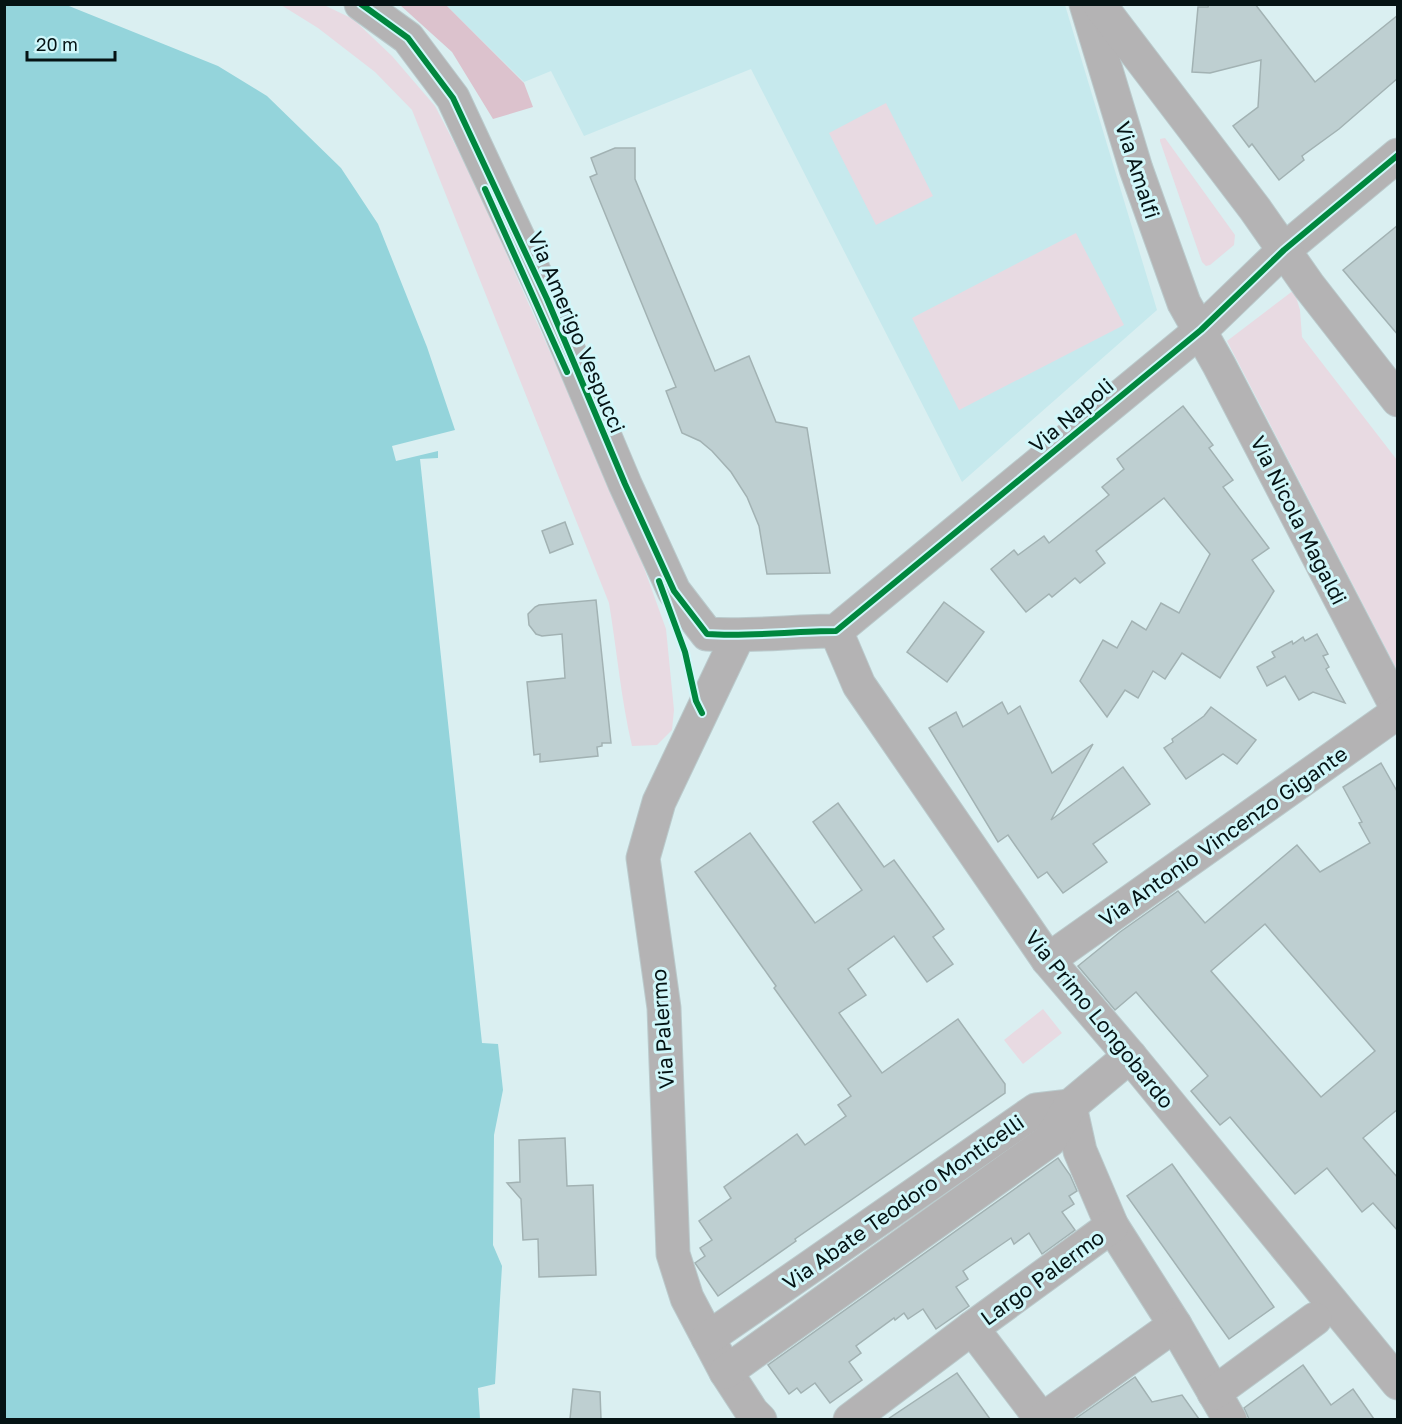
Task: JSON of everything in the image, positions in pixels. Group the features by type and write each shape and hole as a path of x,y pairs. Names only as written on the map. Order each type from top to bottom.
{"street":[{"name":"Via Amerigo Vespucci","path":"361,4 408,38 453,98 547,299 625,484 674,591 707,634 738,636"},
{"name":"Via Amalfi","path":"1086,4 1136,169 1184,303 1201,330"},
{"path":"1100,4 1240,189 1309,286 1398,400"},
{"name":"Via Napoli","path":"836,631 1201,330 1284,250 1398,155"},
{"name":"Via Nicola Magaldi","path":"1201,330 1398,711"},
{"path":"738,636 799,631 836,631"},
{"name":"Via Primo Longobardo","path":"836,631 859,685 1048,960 1130,1056 1398,1383"},
{"name":"Via Palermo","path":"738,636 659,802 642,858 664,1008 673,1254 687,1298 708,1338 752,1413 760,1419"},
{"name":"Via Antonio Vincenzo Gigante","path":"1048,960 1398,711"},
{"path":"1070,1106 1130,1056"},
{"name":"Via Abate Teodoro Monticelli","path":"708,1338 1035,1110 1070,1106"},
{"name":"Via Abate Teodoro Monticelli","path":"726,1372 1050,1140 1070,1106"},
{"name":"Largo Palermo","path":"1070,1106 1080,1151 1112,1226 1175,1325 1222,1406 1315,1318"},
{"name":"Largo Palermo","path":"868,1414 972,1328 1112,1226"},
{"name":"Largo Palermo","path":"972,1328 1042,1419 1175,1325"}],"shaded area":[{"path":"281,5 324,5 353,19 392,56 435,106 474,181 635,543 666,629 674,710 672,730 657,745 632,746 609,603 412,110 375,72 318,28"},
{"path":"400,5 446,5 524,83 533,107 493,119 452,52"},
{"path":"446,5 1065,5 1157,310 962,482 751,69 584,136 551,71 524,82"},
{"path":"886,103 933,196 876,225 829,133"},
{"path":"1165,138 1235,235 1234,245 1210,265 1206,266 1202,262 1160,141"},
{"path":"1076,233 1124,325 959,410 912,318"},
{"path":"1294,290 1300,310 1302,337 1397,460 1397,670 1227,341"},
{"path":"1043,1009 1062,1033 1023,1064 1004,1040"}],"water":[{"path":"64,4 218,66 267,96 341,168 378,224 427,347 455,430 392,446 396,461 438,451 438,458 420,459 482,1043 498,1044 503,1090 494,1135 493,1245 502,1266 495,1384 478,1388 480,1419 5,1419 4,5"}],"building":[{"path":"1209,4 1255,4 1315,82 1398,15 1398,78 1339,129 1302,156 1304,160 1279,180 1252,144 1249,147 1233,126 1258,107 1261,60 1210,73 1192,72 1198,7 1208,7"},
{"path":"615,148 635,148 635,179 715,371 749,356 776,422 807,428 830,573 767,574 759,526 747,497 731,472 712,451 700,441 682,433 666,391 676,387 590,177 597,174 591,158"},
{"path":"1398,225 1398,335 1343,270"},
{"path":"1183,406 1213,445 1209,448 1233,480 1223,487 1269,548 1252,560 1274,591 1220,678 1182,653 1165,679 1153,671 1138,698 1125,690 1107,717 1080,681 1103,640 1117,648 1132,621 1146,630 1161,603 1179,613 1210,554 1164,498 1096,551 1105,563 1080,583 1075,578 1052,597 1049,594 1026,612 991,569 1014,550 1018,555 1044,536 1049,543 1109,495 1102,487 1124,469 1117,459"},
{"path":"565,522 573,544 550,553 542,531"},
{"path":"596,600 611,743 602,743 602,746 597,747 598,756 540,762 540,754 534,755 527,682 565,678 562,634 542,636 536,634 529,625 528,614 539,605"},
{"path":"944,602 984,632 947,682 907,652"},
{"path":"1317,634 1328,654 1323,656 1329,667 1326,669 1345,703 1313,692 1299,700 1285,676 1267,686 1257,667 1275,657 1272,652 1292,641 1293,644 1303,637 1305,641"},
{"path":"1002,702 1008,714 1020,706 1052,773 1093,744 1051,820 1123,767 1150,804 1093,844 1107,862 1063,893 1047,872 1038,878 1008,835 998,842 929,728 956,712 963,727"},
{"path":"1211,707 1256,740 1237,764 1223,754 1186,779 1164,748 1173,742 1172,739 1204,716"},
{"path":"1381,763 1398,793 1398,1109 1363,1138 1398,1178 1398,1231 1373,1203 1362,1212 1327,1168 1295,1194 1230,1117 1220,1125 1191,1091 1208,1076 1136,992 1115,1010 1078,966 1120,932 1178,891 1205,923 1297,845 1320,872 1370,843 1359,823 1362,822 1343,787","holes":["1265,924 1375,1051 1321,1097 1211,971"]},
{"path":"838,803 884,867 894,860 944,929 933,937 953,964 927,982 894,936 848,969 866,995 839,1013 882,1073 958,1019 1005,1084 1005,1093 795,1239 796,1241 718,1296 695,1263 705,1256 700,1248 712,1240 699,1221 731,1198 724,1187 797,1134 805,1145 846,1116 838,1105 851,1096 695,872 750,833 815,923 862,890 813,822"},
{"path":"565,1138 567,1186 593,1185 596,1275 539,1277 538,1239 523,1240 521,1199 507,1183 520,1182 519,1140"},
{"path":"1058,1158 1070,1175 1077,1191 1069,1196 1074,1204 1062,1212 1075,1230 1042,1254 1029,1233 1014,1244 1011,1238 963,1271 968,1279 956,1287 969,1306 936,1329 923,1309 908,1319 904,1313 895,1320 894,1318 856,1346 861,1353 849,1362 862,1380 830,1403 815,1383 801,1393 797,1388 789,1394 768,1365"},
{"path":"1172,1164 1274,1307 1229,1339 1127,1196"},
{"path":"1303,1365 1331,1405 1353,1389 1374,1419 1249,1419 1244,1408"},
{"path":"957,1373 990,1419 888,1419"},
{"path":"1135,1377 1152,1402 1182,1395 1199,1419 1075,1419"},
{"path":"573,1389 600,1392 601,1419 570,1419"}],"cycle path":[{"path":"361,4 408,38 453,98 547,299 625,484 674,591 707,634 836,631 1201,330 1284,250 1398,155"},
{"path":"485,189 567,372"},
{"path":"659,581 685,652 696,701 702,713"}]}
